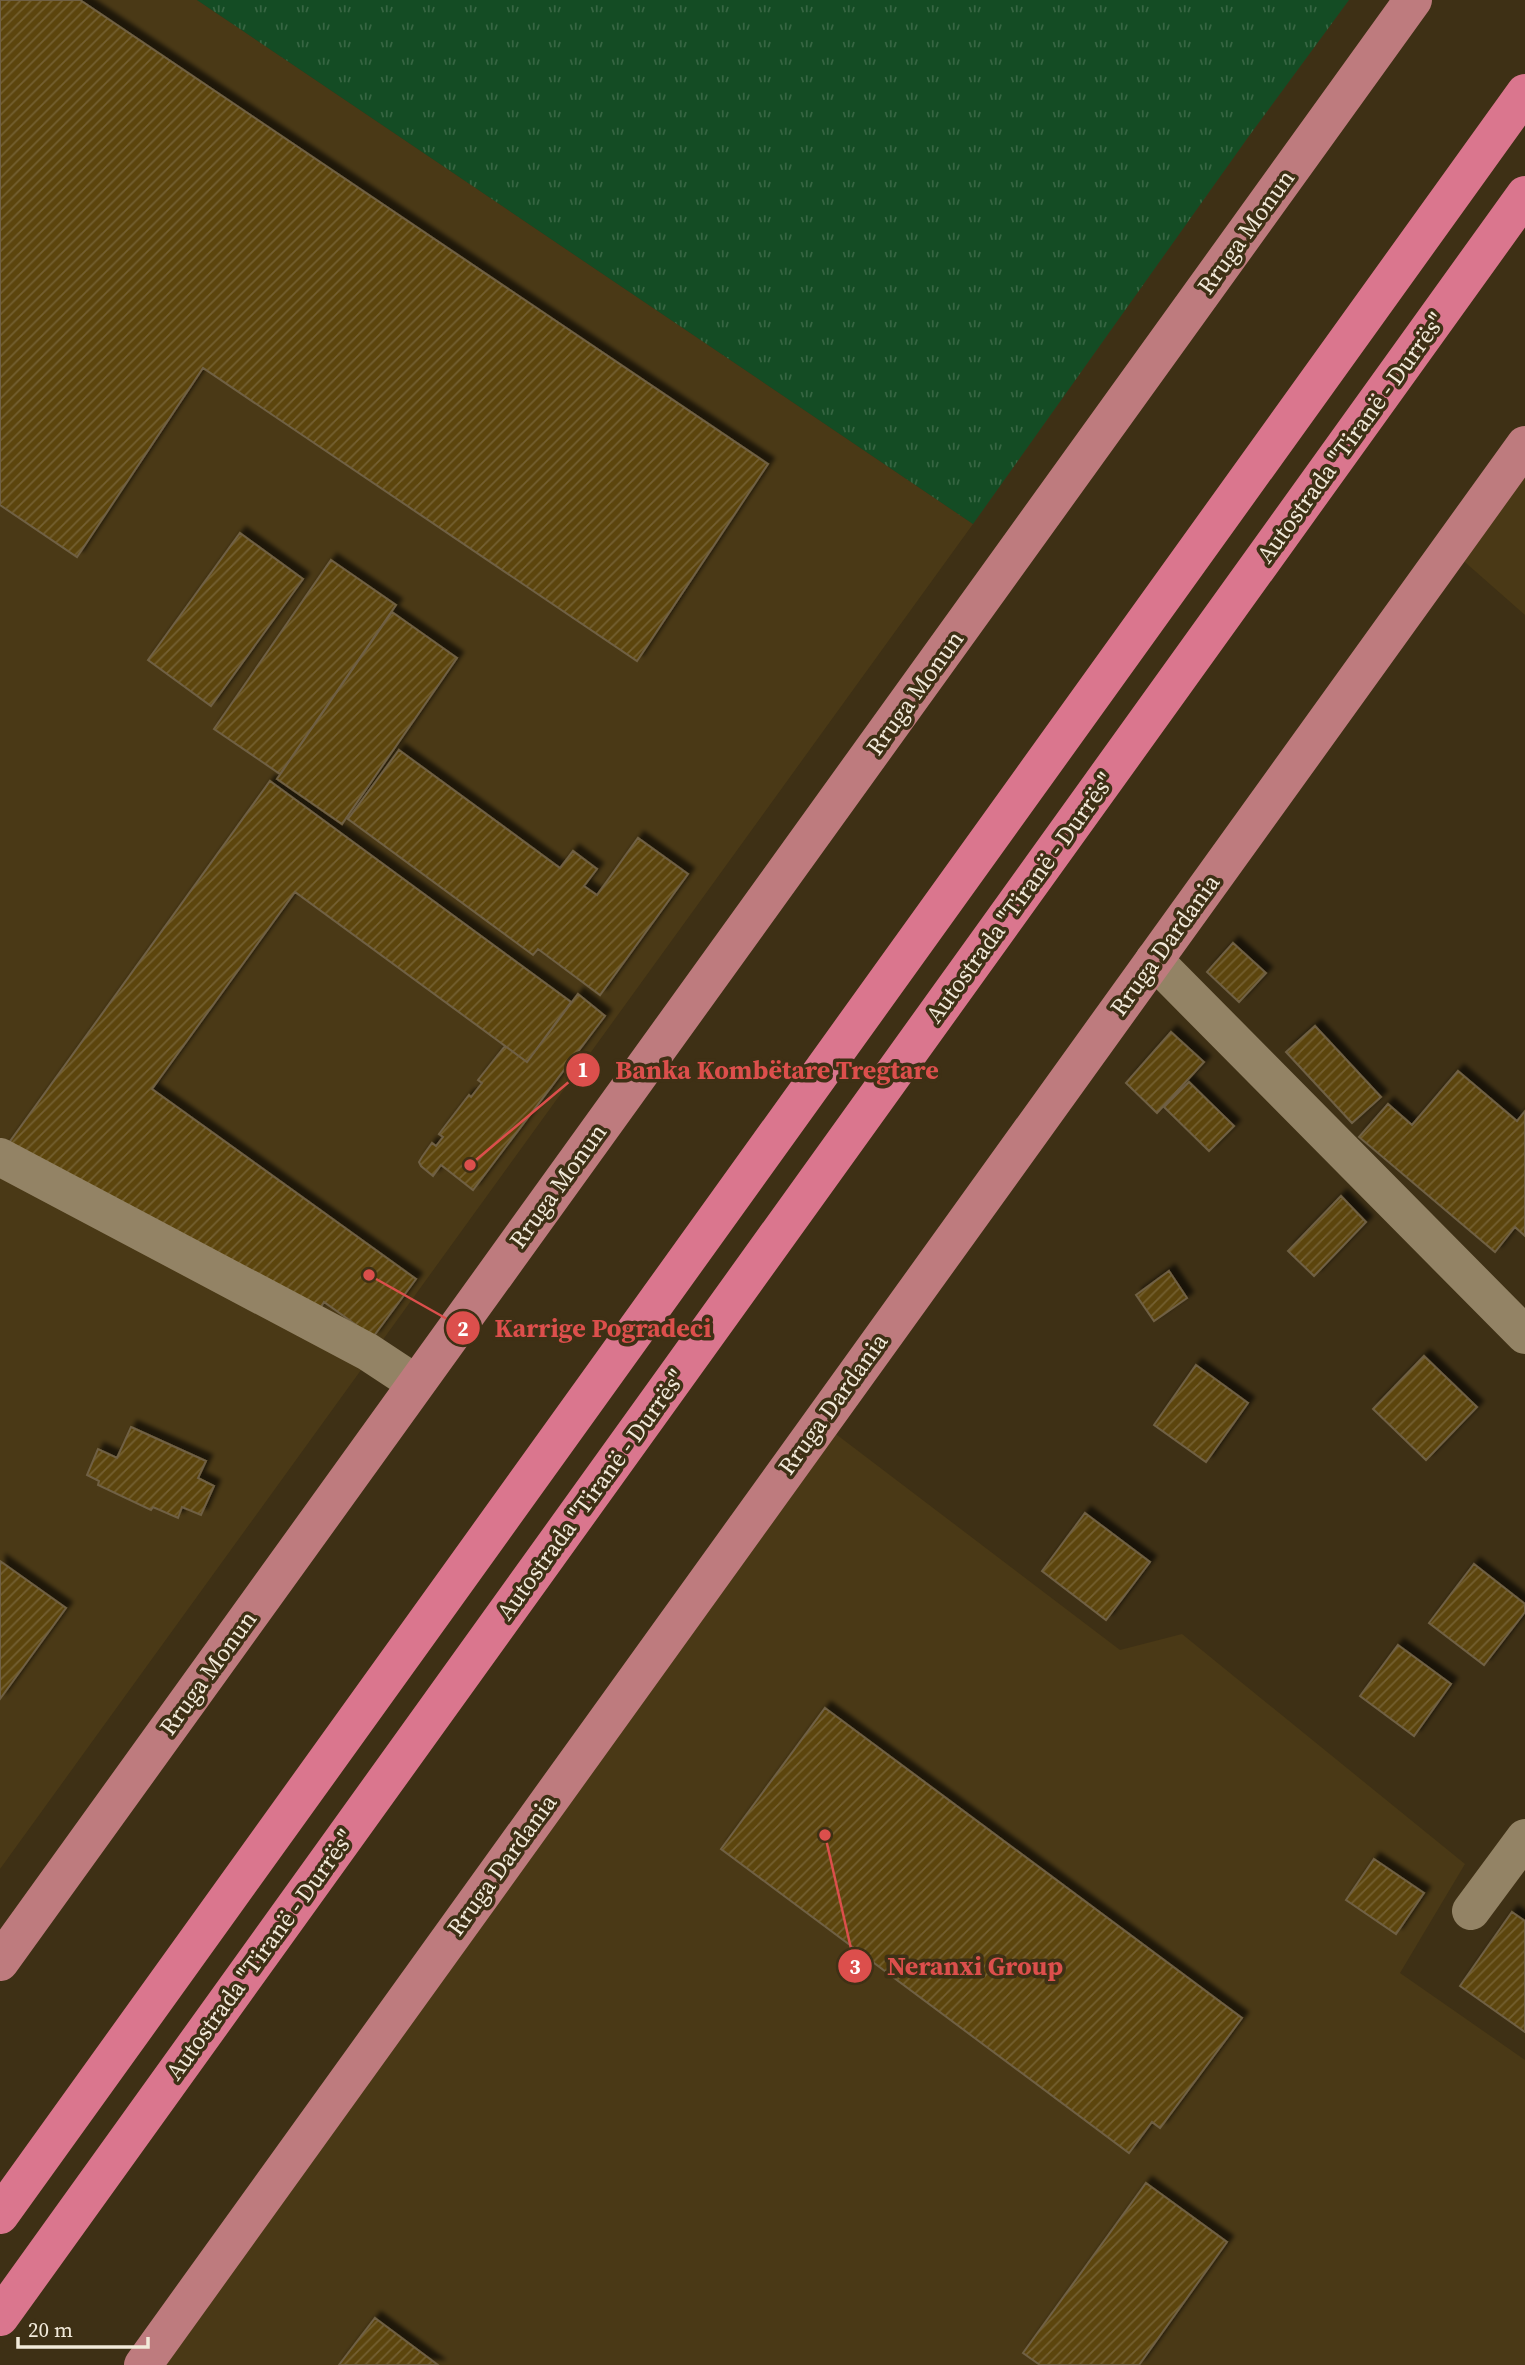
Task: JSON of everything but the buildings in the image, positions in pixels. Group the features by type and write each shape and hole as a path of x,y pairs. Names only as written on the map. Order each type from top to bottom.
{"highway":[{"path":"0,2215 1525,93"},
{"name":"Autostrada \"Tiranë - Durrës\"","path":"0,2317 1525,195"}],"main road":[{"name":"Rruga Monun","path":"0,1962 1413,0"},
{"name":"Rruga Dardania","path":"148,2363 1154,960 1519,468"}],"street":[{"path":"1154,960 1525,1335"},
{"path":"0,1157 368,1352 415,1383"},
{"path":"1471,1911 1525,1838"}],"shaded area":[{"path":"0,0 197,0 973,524 0,1869"},
{"path":"1525,445 1525,615 1450,549"},
{"path":"820,1422 1120,1650 1182,1634 1465,1864 1400,1973 1525,2060 1525,2365 143,2365"}],"green space":[{"path":"197,0 1349,0 973,524"}],"place":[{"name":"Banka Kombëtare Tregtare","path":"470,1165"},
{"name":"Karrige Pogradeci","path":"369,1275"},
{"name":"Neranxi Group","path":"825,1835"}]}
